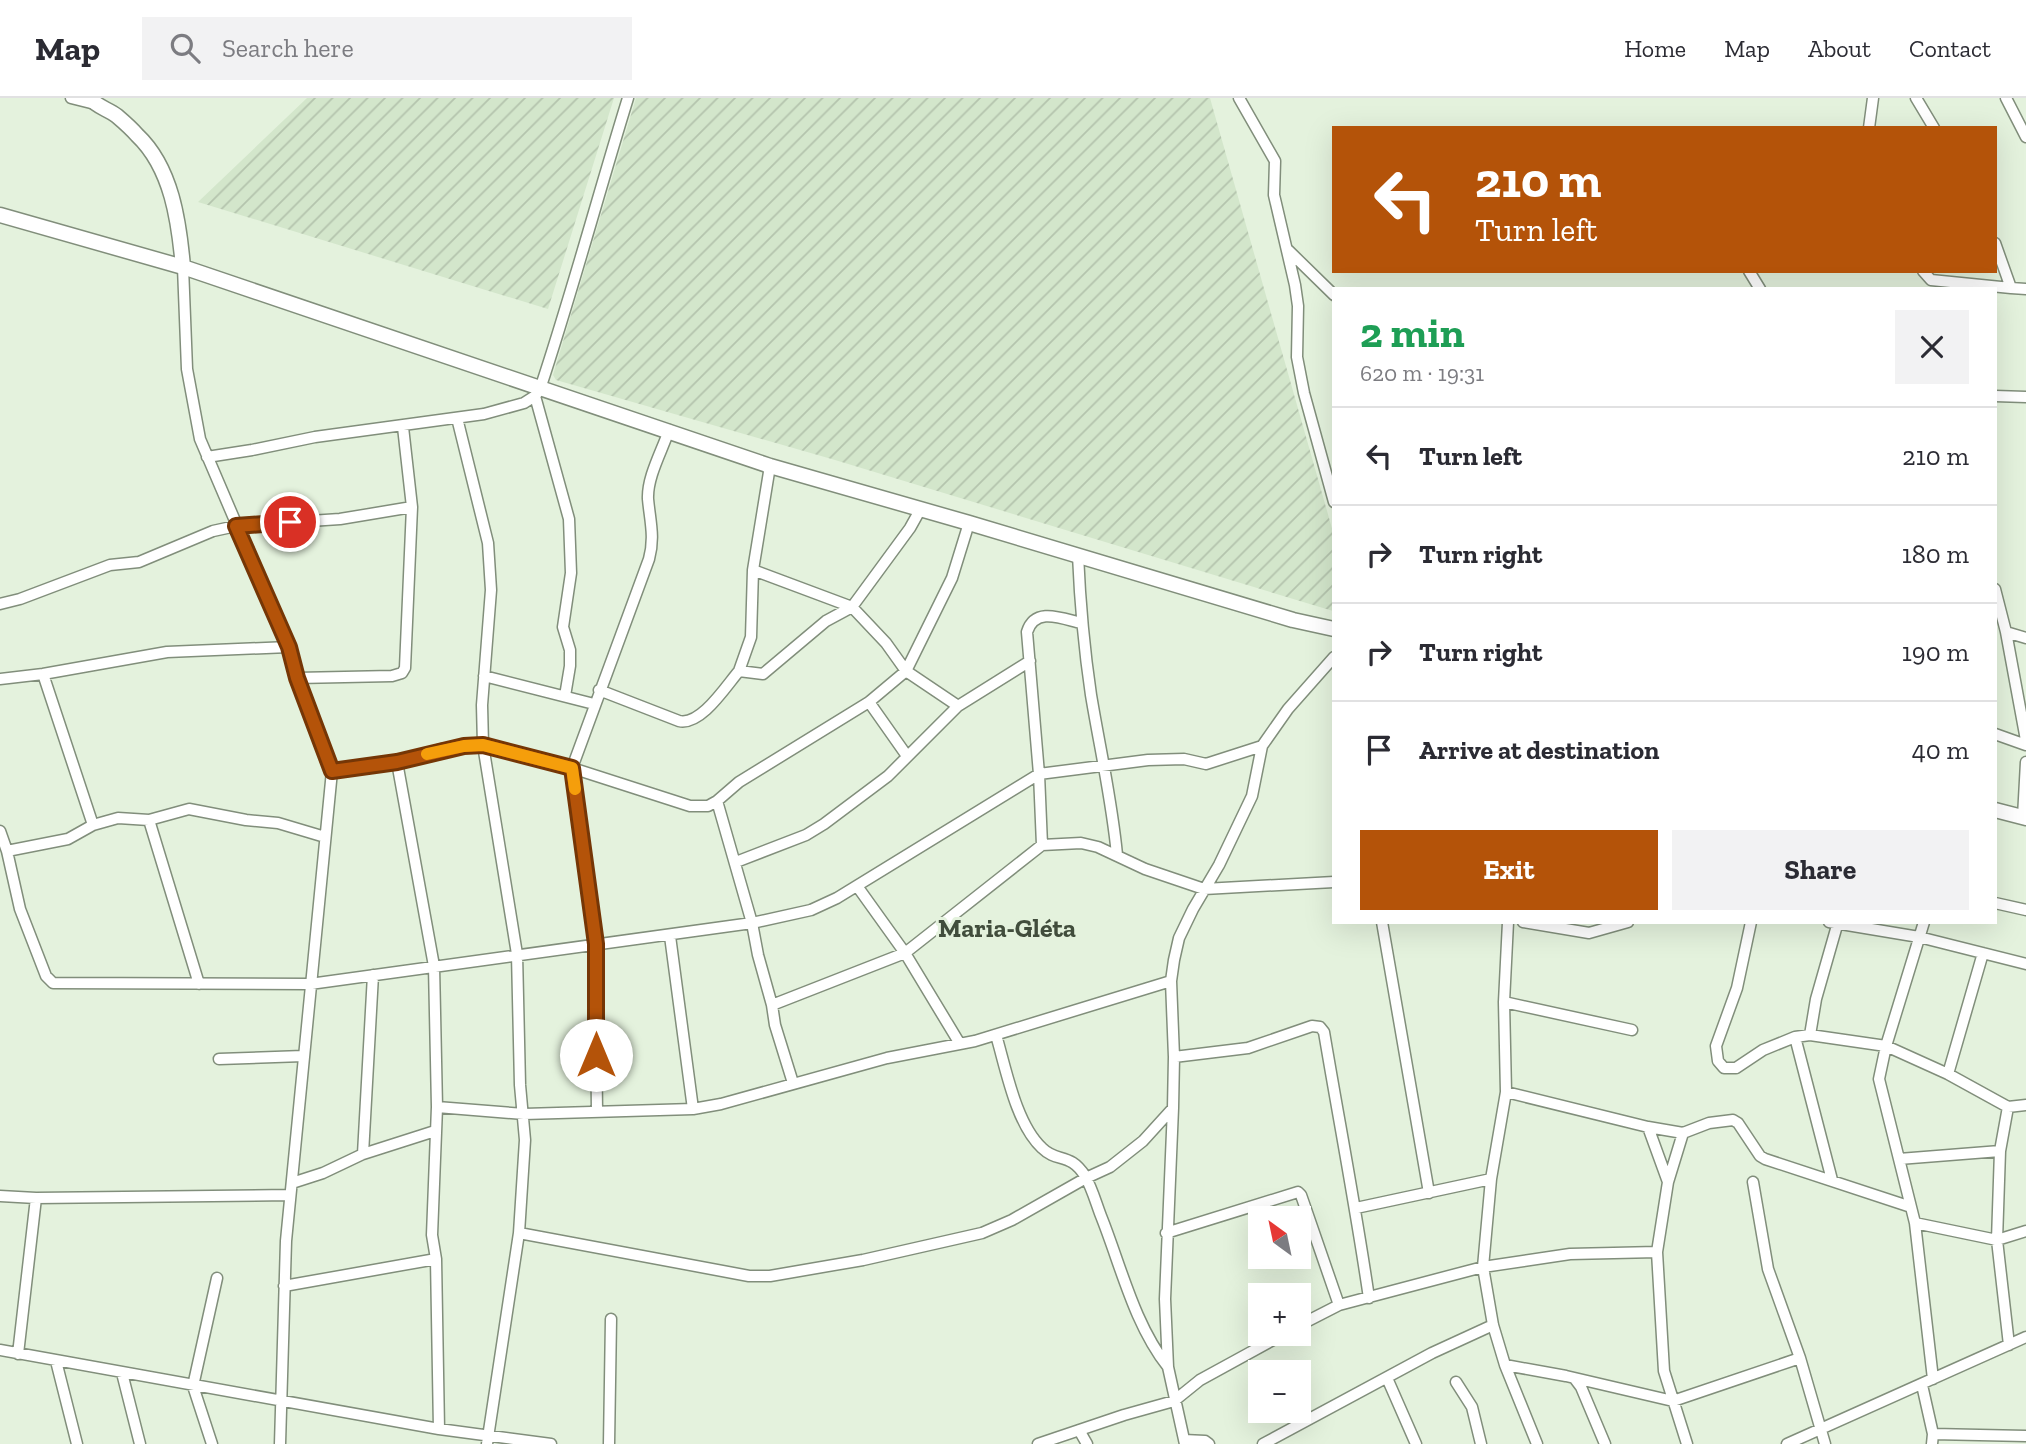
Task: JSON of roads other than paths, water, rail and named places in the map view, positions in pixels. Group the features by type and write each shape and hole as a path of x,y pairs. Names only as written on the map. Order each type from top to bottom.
{"street":[{"path":"71,98 92,101 116,115 140,137 157,163 170,192 179,226 187,369 192,407 207,457 289,647 297,678 332,771 291,1189 284,1286 280,1444"},
{"path":"565,696 570,666 570,650 563,627 571,573 569,519 537,393 571,298 628,98"},
{"path":"1239,98 1276,161 1275,195 1296,296 1299,329 1297,357 1304,394 1332,495"},
{"path":"1869,126 1873,98"},
{"path":"1916,98 1933,126"},
{"path":"2006,98 2026,137"},
{"path":"0,215 183,267 537,393 669,430 770,466 1293,620 1332,629"},
{"path":"1997,249 2011,288"},
{"path":"1288,250 1332,293"},
{"path":"1925,273 1931,280 2026,289"},
{"path":"207,457 315,437 511,408 537,393"},
{"path":"1997,396 2026,397"},
{"path":"457,418 488,543 491,590 484,676 483,745 517,954 520,1085 524,1114 524,1178 519,1233 488,1440"},
{"path":"297,678 392,676 402,673 405,661 412,508 403,426"},
{"path":"597,1111 596,944 572,768 653,546 649,487 669,430"},
{"path":"599,690 686,723 703,713 739,671 751,637 753,570 770,466"},
{"path":"0,604 20,600 110,565 139,562 194,538 236,526 340,519 412,508"},
{"path":"739,671 763,674 825,621 852,607 910,528 920,510"},
{"path":"332,771 397,762 442,749 483,745 572,768 690,806 708,806 739,782 869,702 906,671 952,578 969,523"},
{"path":"1078,555 1081,624 1091,696 1105,764 1117,855"},
{"path":"753,570 852,607 886,642 906,671 958,706"},
{"path":"1997,597 2026,742 1997,735"},
{"path":"1042,845 1027,632 1038,617 1049,616 1081,624"},
{"path":"2006,632 2026,638"},
{"path":"0,679 167,652 289,647"},
{"path":"1209,1444 1205,1441 1185,1442 1168,1367 1166,1233 1174,1057 1171,981 1179,939 1252,796 1262,746 1288,709 1332,659"},
{"path":"736,862 806,835 824,824 876,786 958,706 1030,661"},
{"path":"43,674 93,825"},
{"path":"484,676 594,704"},
{"path":"869,702 906,756"},
{"path":"0,831 20,909 46,976 53,983 310,984 517,954 670,936 811,910 857,886 1039,774 1148,760 1184,759 1206,764 1262,746"},
{"path":"397,762 434,966 437,1107 432,1236 436,1259 439,1429"},
{"path":"1997,811 2024,818 2026,762"},
{"path":"717,801 736,862 775,1025 793,1083"},
{"path":"7,851 68,839 93,825 118,818 149,820 189,809 278,823 325,837"},
{"path":"149,820 199,984"},
{"path":"772,1004 905,953 1042,845 1081,843 1098,847 1145,869 1203,889 1332,882"},
{"path":"857,886 905,953 960,1044"},
{"path":"1997,903 2026,910"},
{"path":"1382,924 1429,1193"},
{"path":"1508,924 1504,1002 1506,1092 1491,1179 1483,1267 1493,1325 1505,1365 1537,1444"},
{"path":"1535,924 1589,933 1621,924"},
{"path":"1751,924 1737,988 1716,1046 1718,1061 1724,1068 1736,1068 1763,1050 1795,1037 1810,1035 1886,1046 1948,1074 2008,1107 2026,1105"},
{"path":"1810,1035 1835,924"},
{"path":"1841,924 1919,937 2026,964"},
{"path":"1923,924 1886,1046 1879,1079 1915,1223 1932,1439 2026,1436"},
{"path":"670,936 692,1109"},
{"path":"1948,1074 1983,953"},
{"path":"363,1154 373,975"},
{"path":"437,1107 524,1114 692,1109 721,1104 887,1058 996,1035 1171,981"},
{"path":"1504,1002 1632,1031"},
{"path":"1174,1057 1248,1048 1312,1026 1320,1027 1324,1032 1348,1178 1356,1208 1369,1298"},
{"path":"996,1035 1026,1125 1040,1147 1046,1152 1071,1160 1086,1178 1128,1291 1153,1345 1168,1367"},
{"path":"1795,1037 1832,1180"},
{"path":"219,1059 303,1056"},
{"path":"1506,1092 1683,1133 1709,1123 1733,1120 1765,1160 1911,1207"},
{"path":"2008,1107 2000,1151 1997,1240 2009,1345"},
{"path":"519,1233 749,1276 770,1276 875,1257 982,1233 1012,1220 1129,1154 1173,1108"},
{"path":"1648,1127 1668,1182"},
{"path":"0,1196 36,1198 291,1189 363,1154 435,1130"},
{"path":"1683,1133 1668,1182 1657,1252 1663,1360 1687,1444"},
{"path":"1899,1159 2000,1151"},
{"path":"1356,1208 1491,1179"},
{"path":"1753,1182 1769,1269 1800,1357 1825,1444"},
{"path":"1166,1233 1298,1192 1339,1305"},
{"path":"18,1354 36,1198"},
{"path":"1915,1223 1997,1240 2026,1231"},
{"path":"1311,1319 1339,1305 1483,1267 1570,1254 1657,1252"},
{"path":"284,1286 436,1259"},
{"path":"212,1444 194,1386 217,1278"},
{"path":"609,1444 611,1319"},
{"path":"1269,1443 1460,1339 1493,1325"},
{"path":"1787,1444 2026,1337"},
{"path":"1038,1444 1174,1401 1200,1380 1262,1346"},
{"path":"0,1350 452,1431 488,1440 551,1444"},
{"path":"1505,1365 1674,1401 1800,1357"},
{"path":"56,1361 77,1444"},
{"path":"122,1373 140,1444"},
{"path":"1387,1378 1416,1444"},
{"path":"1575,1379 1605,1444"},
{"path":"1456,1382 1472,1408 1481,1444"},
{"path":"1079,1430 1087,1444"},
{"path":"452,1431 459,1444"}],"district":[{"name":"Maria-Gléta","path":"1007,928"}]}
